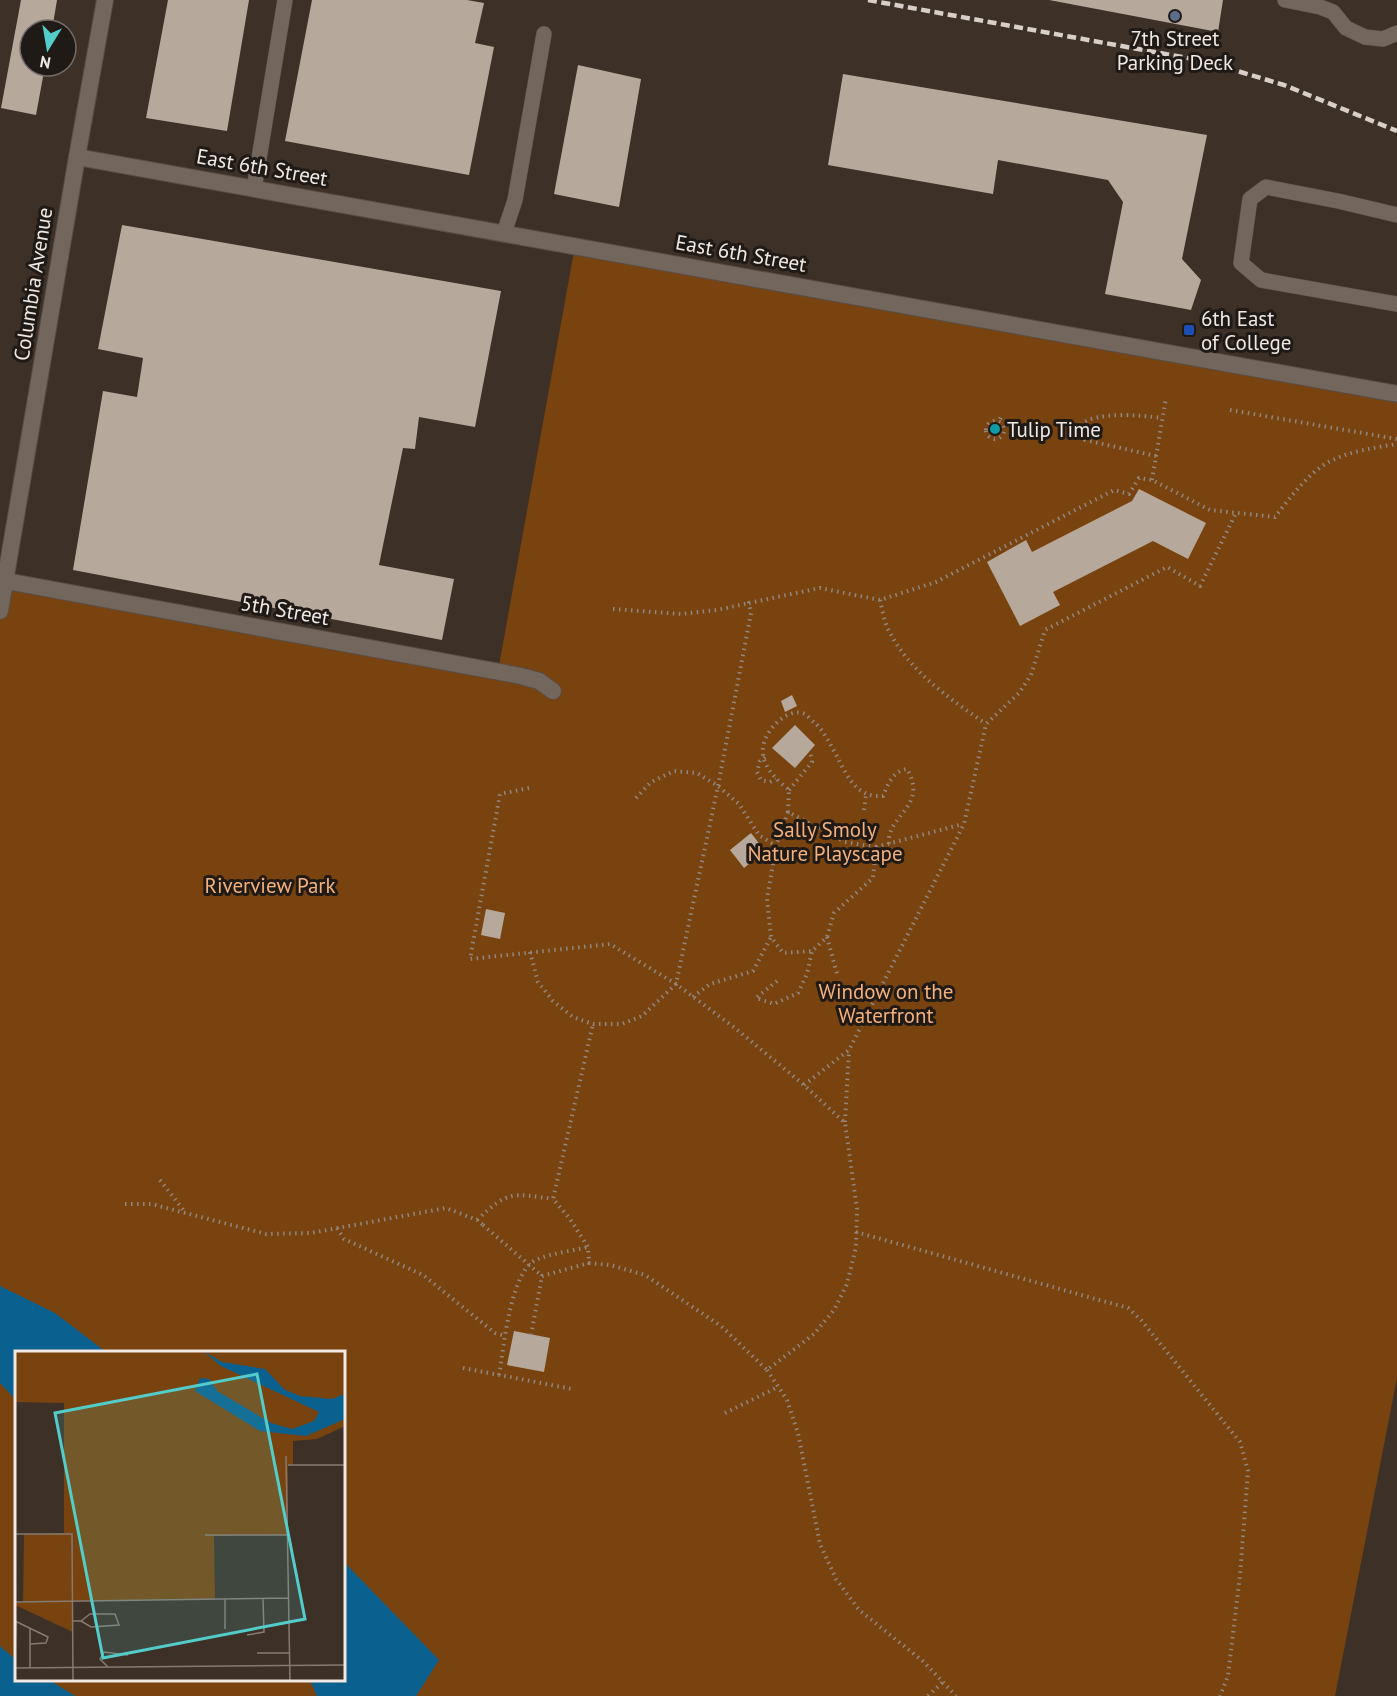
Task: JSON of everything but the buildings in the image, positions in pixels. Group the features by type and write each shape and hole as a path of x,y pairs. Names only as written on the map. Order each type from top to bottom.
{"street":[{"name":"Columbia Avenue","path":"0,611 105,0"},
{"name":"East 6th Street","path":"77,157 1397,394"},
{"name":"5th Street","path":"6,581 521,676 539,681 553,691"}],"lane":[{"path":"254,189 285,0"},
{"path":"1285,0 1333,12 1346,28 1365,37 1383,39 1397,33"},
{"path":"504,233 515,200 544,34"},
{"path":"1397,215 1266,187 1250,199 1241,263 1261,280 1397,304"}],"path":[{"path":"1152,480 1166,398"},
{"path":"1230,410 1397,439"},
{"path":"1156,456 1085,440 1079,430 1080,425 1087,420 1133,414 1162,418"},
{"path":"990,422 999,422 1003,426 1003,434 996,439 990,438 986,433 986,427 990,422"},
{"path":"613,609 681,614 717,610 820,588 880,600 936,582 1114,490 1129,494 1139,478 1152,480 1210,510 1275,517 1297,488 1323,466 1345,455 1397,444"},
{"path":"767,1370 814,1334 834,1310 847,1284 856,1247 857,1209 844,1123 849,1050 964,824 986,724 1019,693 1031,675 1045,630 1167,567 1200,586 1236,513"},
{"path":"880,600 887,627 909,661 936,688 986,724"},
{"path":"530,952 538,982 553,1001 573,1017 593,1024 622,1024 642,1016 676,984 718,786 751,613 749,603"},
{"path":"789,790 767,766 763,748 769,732 779,720 791,713 804,714 824,732 851,784 866,795 883,796 889,781 900,770 907,769 914,789 893,828 889,844"},
{"path":"810,751 812,762 789,790 788,812 776,846 766,900 771,937 783,953 812,951"},
{"path":"765,757 760,761 757,772 761,780 770,782 776,778"},
{"path":"636,798 651,782 674,771 697,773 718,786 739,804 759,835 776,846"},
{"path":"529,788 500,794 470,959 610,944 676,984 735,1028 804,1085 844,1123"},
{"path":"864,810 866,795"},
{"path":"788,812 845,842 876,847 964,824"},
{"path":"777,981 756,999 774,1005 798,993 807,974 812,951 827,937 834,913 873,878 876,847"},
{"path":"693,997 710,984 753,971 771,937"},
{"path":"827,937 837,974"},
{"path":"553,1199 593,1024"},
{"path":"804,1085 849,1050"},
{"path":"160,1180 185,1212"},
{"path":"477,1220 496,1202 516,1194 553,1199 570,1219 588,1247 589,1263"},
{"path":"125,1204 151,1204 266,1234 311,1233 446,1208 477,1220 542,1276"},
{"path":"338,1228 344,1239 423,1275 495,1333 506,1336"},
{"path":"856,1232 1128,1308 1141,1320 1240,1442 1248,1471 1240,1575 1228,1676 1220,1696"},
{"path":"499,1375 512,1298 524,1272 536,1259 588,1247"},
{"path":"542,1276 589,1263 610,1265 645,1275 722,1326 767,1370 787,1400 798,1433 820,1544 836,1579 859,1610 924,1662 956,1696"},
{"path":"531,1335 542,1276"},
{"path":"463,1368 572,1389"},
{"path":"725,1413 778,1387"},
{"path":"928,1696 944,1682"}],"green space":[{"name":"Window on the Waterfront","path":"575,246 1397,394 1397,1378 1335,1696 0,1696 0,611 6,581 498,671"}],"water":[{"path":"0,1286 55,1313 105,1351 15,1351 15,1399 0,1383"},
{"path":"345,1563 439,1660 416,1696 317,1696 310,1681 345,1681"},
{"path":"0,1646 15,1659 15,1681 51,1681 75,1696 0,1696"}],"railway":[{"path":"868,0 1204,61 1284,85 1397,131"}],"place":[{"name":"7th Street Parking Deck","path":"1175,16"},
{"name":"6th East of College","path":"1189,330"},
{"name":"Tulip Time","path":"995,429"}],"park label":[{"name":"Sally Smoly Nature Playscape","path":"825,841"},
{"name":"Riverview Park","path":"270,885"}]}
